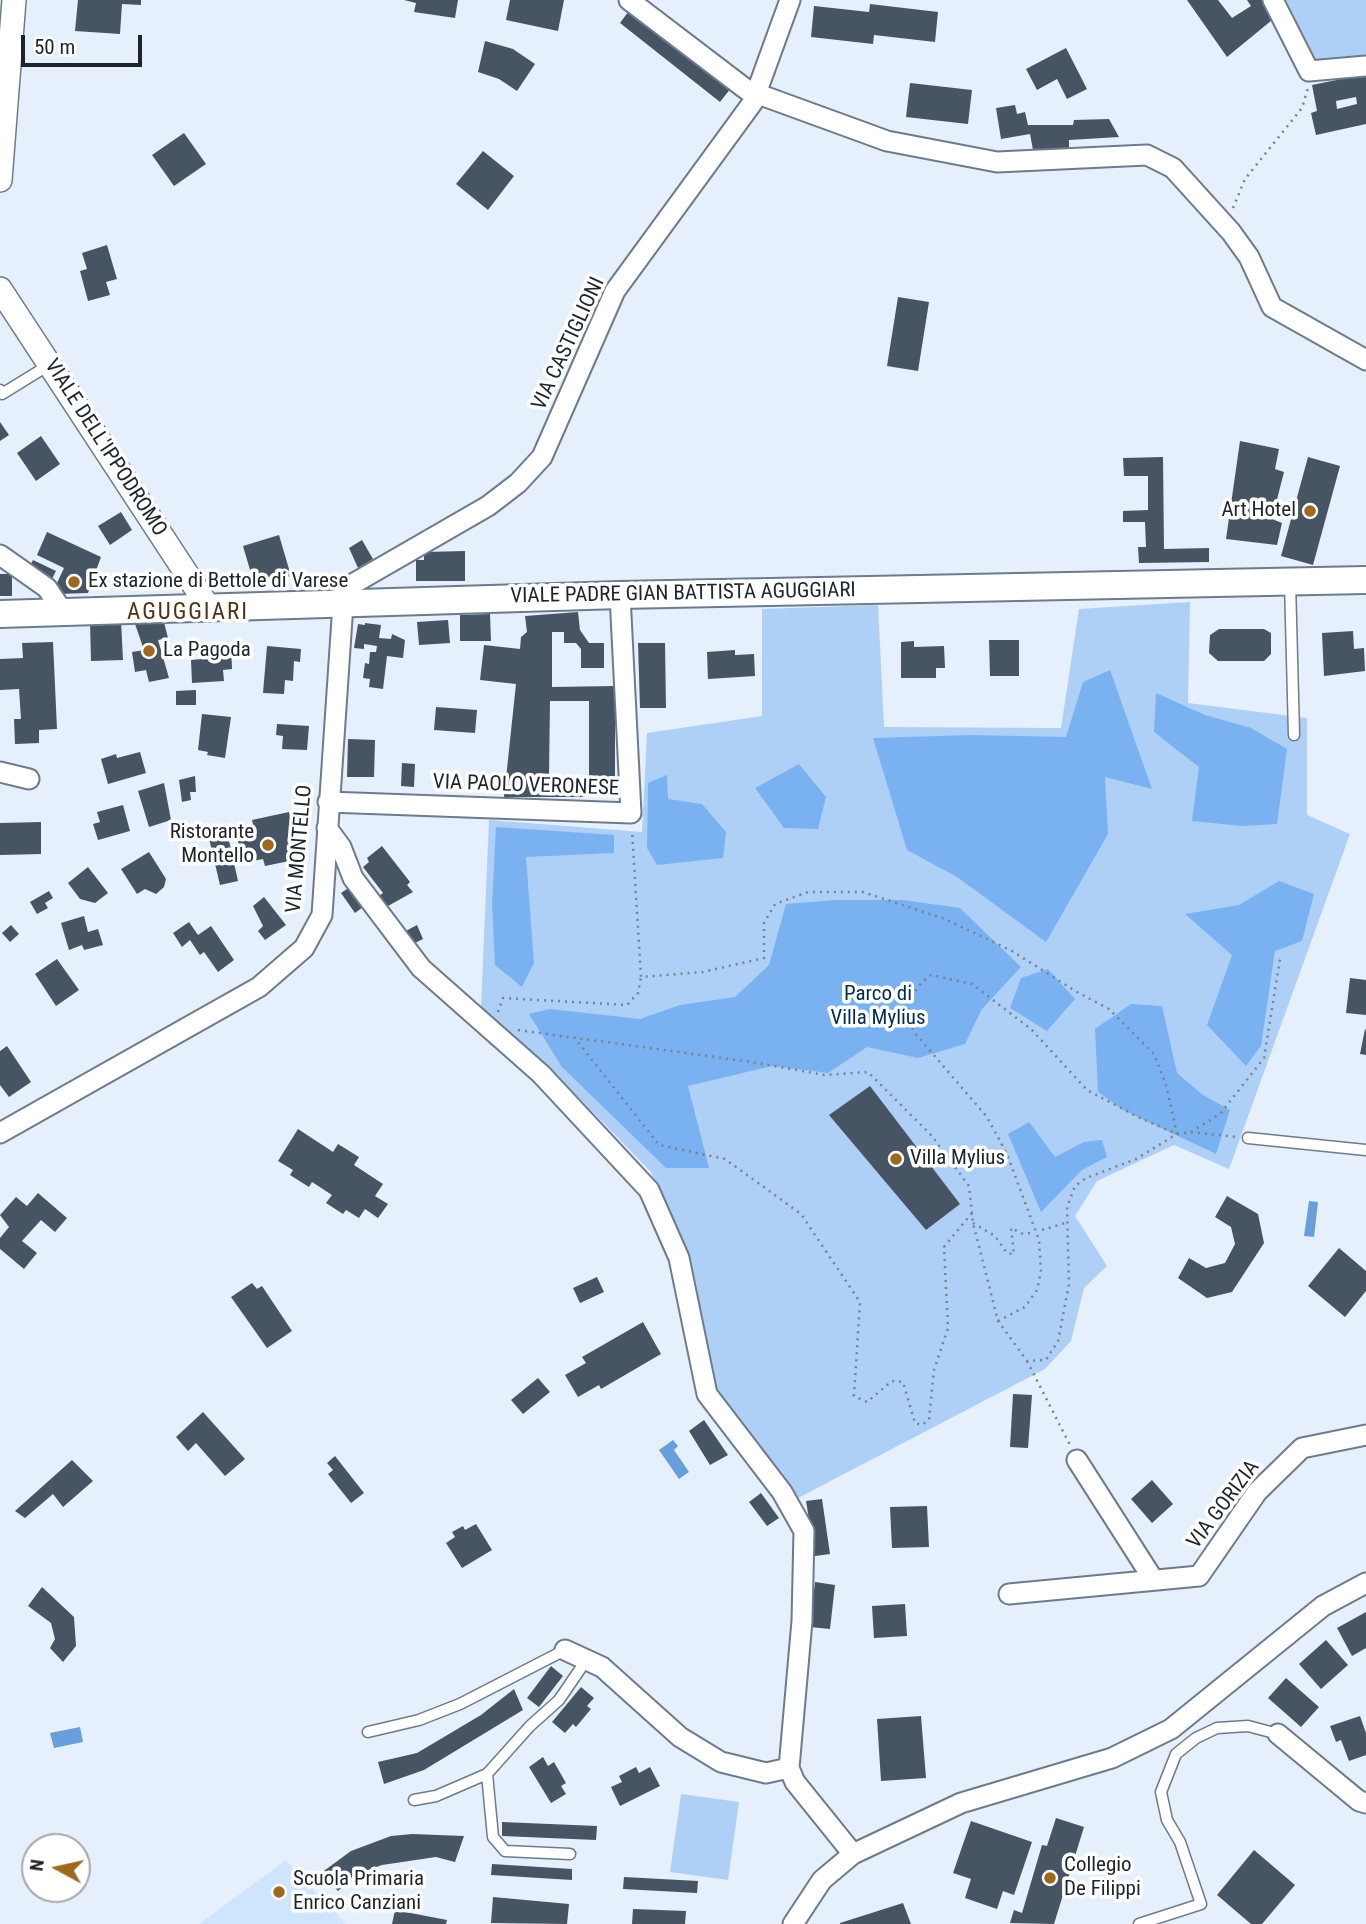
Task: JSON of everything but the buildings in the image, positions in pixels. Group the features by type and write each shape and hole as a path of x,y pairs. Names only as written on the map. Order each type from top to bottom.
{"main road":[{"name":"VIALE PADRE GIAN BATTISTA AGUGGIARI","path":"0,614 620,595 1366,580"}],"street":[{"path":"0,180 5,40 14,0"},
{"path":"629,0 731,80 755,92 887,141 997,162 1147,155 1173,168 1231,232 1250,257 1272,307 1366,360"},
{"name":"VIA CASTIGLIONI","path":"341,604 344,589 488,506 518,483 542,457 615,291 753,102 755,92 762,84 790,0"},
{"path":"1273,0 1309,71 1366,66"},
{"name":"VIALE DELL'IPPODROMO","path":"0,289 209,608"},
{"path":"0,555 47,589 63,612"},
{"name":"VIA PAOLO VERONESE","path":"328,802 631,813 620,595"},
{"name":"VIA MONTELLO","path":"0,1133 260,987 304,948 322,915 341,604"},
{"path":"0,772 29,779"},
{"path":"327,828 341,847 353,878 421,968 541,1074 649,1190 679,1258 707,1394 782,1492 804,1531 802,1621 789,1768 794,1782 853,1854"},
{"name":"VIA GORIZIA","path":"1009,1594 1153,1578 1199,1576 1257,1492 1302,1448 1366,1435"},
{"path":"1077,1460 1153,1578"},
{"path":"793,1924 822,1880 853,1854 961,1803 1112,1758 1171,1729 1323,1606 1366,1583"},
{"path":"565,1650 602,1667 680,1737 721,1762 766,1773 789,1768"},
{"path":"1278,1734 1359,1801 1366,1803"}],"lane":[{"path":"0,390 2,394 51,364"},
{"path":"1290,581 1294,735"},
{"path":"1248,1138 1366,1150"},
{"path":"368,1732 419,1720 460,1704 565,1650"},
{"path":"414,1800 436,1796 487,1774 530,1726 559,1700 587,1659"},
{"path":"1139,1924 1200,1904 1180,1842 1167,1820 1161,1792 1176,1754 1196,1738 1217,1728 1248,1726 1278,1734"},
{"path":"487,1774 493,1837 505,1851 570,1854"}],"path":[{"path":"1231,232 1233,205 1245,179 1302,108 1309,71"},
{"path":"506,1021 498,1012 503,998 627,1005 638,993 641,977 631,813"},
{"path":"641,977 703,972 764,958 764,923 775,904 808,892 863,892 945,919 1012,951 1109,1009 1154,1054 1166,1085 1177,1134"},
{"path":"1191,1132 1220,1114 1264,1058 1280,959"},
{"path":"998,1321 1025,1307 1037,1290 1041,1272 1039,1240 1007,1154 987,1116 914,1032 907,1015 910,998 922,982 932,975 972,984 1031,1029 1087,1090 1177,1134"},
{"path":"514,1029 824,1075 868,1072 932,1136 969,1186 973,1223 998,1321 1027,1361 1077,1460"},
{"path":"575,1037 659,1145 725,1159 801,1213 860,1302 854,1396 867,1402 892,1381 903,1382 915,1423 922,1425 929,1420 934,1370 948,1328 944,1247 972,1213"},
{"path":"1027,1361 1046,1360 1058,1341 1069,1284 1066,1223 1070,1195 1086,1178 1136,1159 1177,1134 1191,1132 1248,1138"},
{"path":"973,1223 995,1236 1007,1253 1014,1254 1012,1228 1023,1234 1030,1233"},
{"path":"1042,1230 1066,1223"}],"shaded area":[{"path":"1309,1201 1318,1202 1314,1237 1304,1236"},
{"path":"673,1440 678,1446 674,1450 689,1472 679,1479 659,1450"},
{"path":"80,1727 83,1742 54,1748 50,1733"},
{"name":"Scuola Primaria Enrico Canziani","path":"286,1860 346,1924 199,1924"}],"green space":[{"path":"1286,0 1366,0 1366,55 1318,65"},
{"name":"Parco di Villa Mylius","path":"1190,602 1188,703 1307,718 1307,815 1350,834 1229,1169 1174,1145 1097,1181 1075,1216 1107,1266 1084,1288 1071,1341 1045,1369 798,1498 730,1420 711,1380 696,1283 651,1172 549,1067 496,1027 481,1007 489,820 642,832 647,733 762,716 762,609 878,605 884,727 1061,728 1079,609"},
{"path":"1110,670 1152,789 1105,777 1108,834 1046,942 957,877 907,850 873,738 972,735 1066,737 1083,682"},
{"path":"1156,693 1205,715 1251,728 1287,749 1277,824 1242,826 1192,821 1199,767 1154,732"},
{"path":"799,764 826,797 818,829 784,828 755,788"},
{"path":"667,775 668,799 702,804 726,832 723,858 657,865 647,848 648,783"},
{"path":"496,827 614,835 614,853 526,857 534,963 522,987 495,965 492,904"},
{"path":"1279,881 1314,894 1302,941 1275,951 1261,1046 1246,1066 1207,1025 1232,955 1185,914 1239,905"},
{"path":"835,900 903,900 960,908 1021,967 982,1009 965,1044 918,1058 867,1047 828,1073 772,1066 688,1086 709,1168 666,1168 562,1067 529,1014 550,1009 640,1019 680,1005 735,997 769,965 786,904"},
{"path":"1048,969 1075,999 1047,1031 1010,1008 1021,978"},
{"path":"1131,1004 1162,1006 1177,1073 1203,1095 1230,1110 1216,1154 1123,1110 1098,1092 1095,1029"},
{"path":"1029,1122 1055,1157 1084,1142 1102,1140 1107,1157 1082,1170 1041,1212 1008,1134"},
{"path":"681,1794 739,1802 728,1880 670,1872"}],"place":[{"name":"Art Hotel","path":"1310,511"},
{"name":"Ex stazione di Bettole di Varese","path":"74,582"},
{"name":"La Pagoda","path":"149,651"},
{"name":"Ristorante Montello","path":"268,845"},
{"name":"Villa Mylius","path":"896,1159"},
{"name":"Collegio De Filippi","path":"1050,1878"},
{"name":"Scuola Primaria Enrico Canziani","path":"279,1892"}],"district":[{"name":"AGUGGIARI","path":"188,613"}]}
